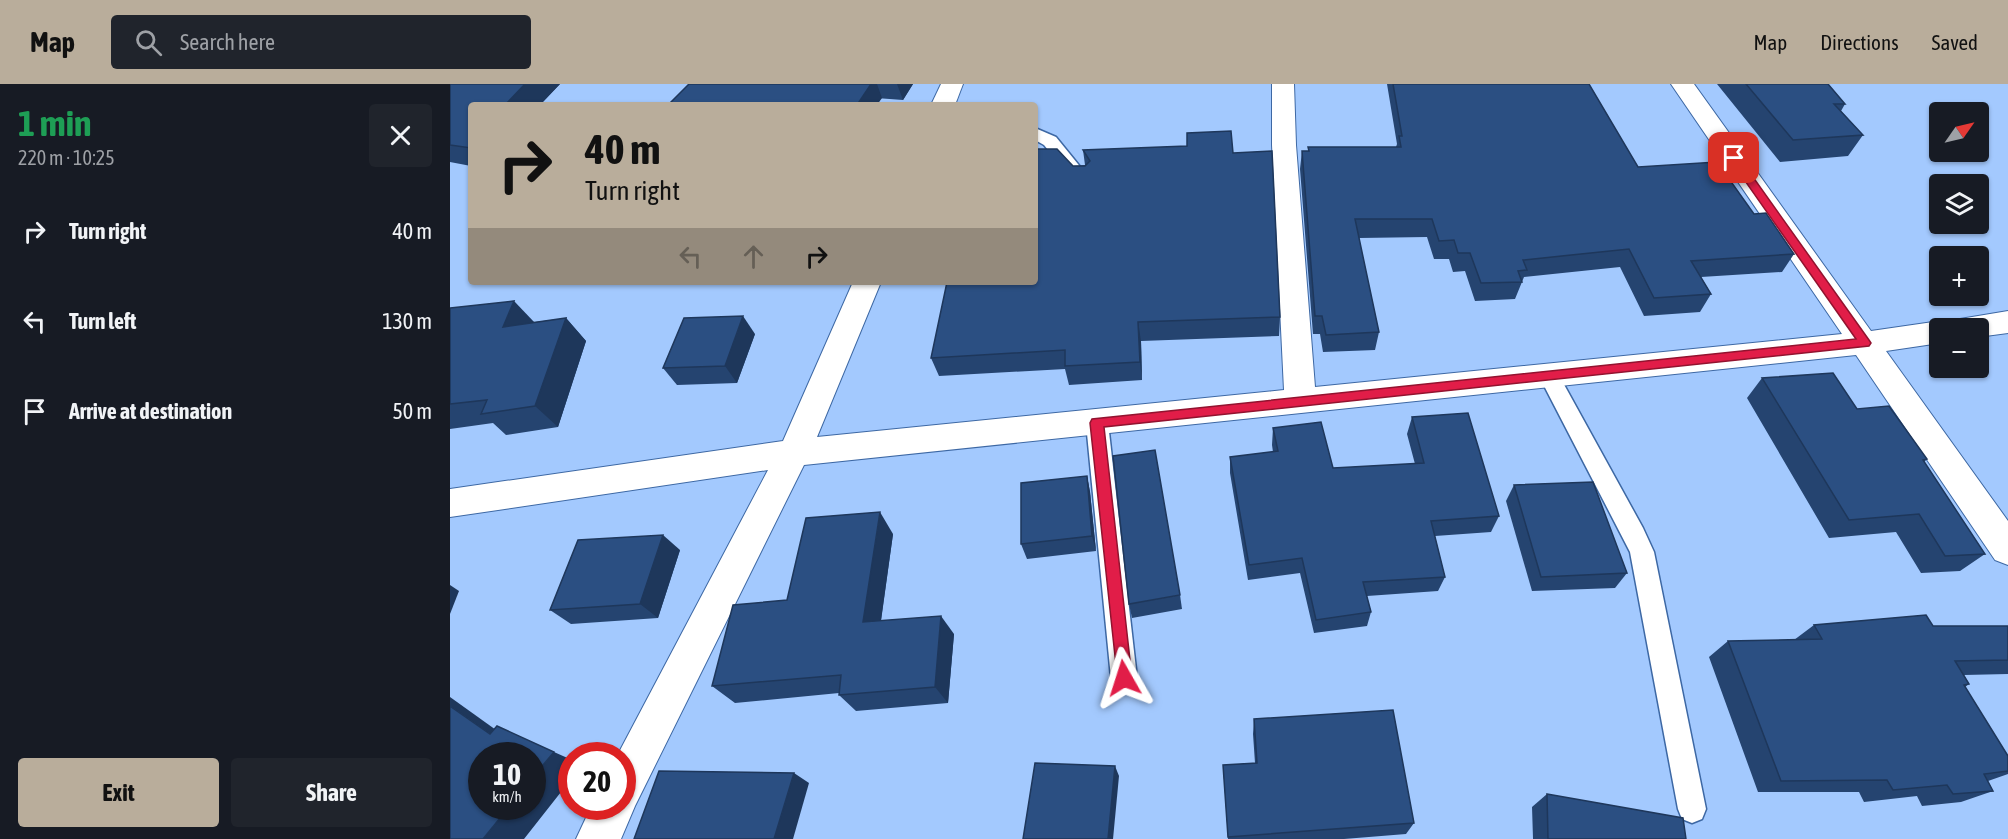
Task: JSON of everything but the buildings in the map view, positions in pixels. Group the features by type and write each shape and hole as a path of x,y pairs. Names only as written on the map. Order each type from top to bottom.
{"street":[{"path":"944,102 952,84"},
{"path":"1283,84 1284,145 1300,402"},
{"path":"1682,84 2008,549"},
{"path":"636,763 794,453 866,285"},
{"path":"1989,325 2008,322"},
{"path":"450,503 794,453 1865,343 1929,334"},
{"path":"598,839 608,820"}],"lane":[{"path":"1038,135 1050,141 1082,179"},
{"path":"1549,376 1642,552 1692,808"},
{"path":"1097,423 1124,678"}],"route":[{"path":"1124,678 1097,423 1865,343 1734,158"}]}
